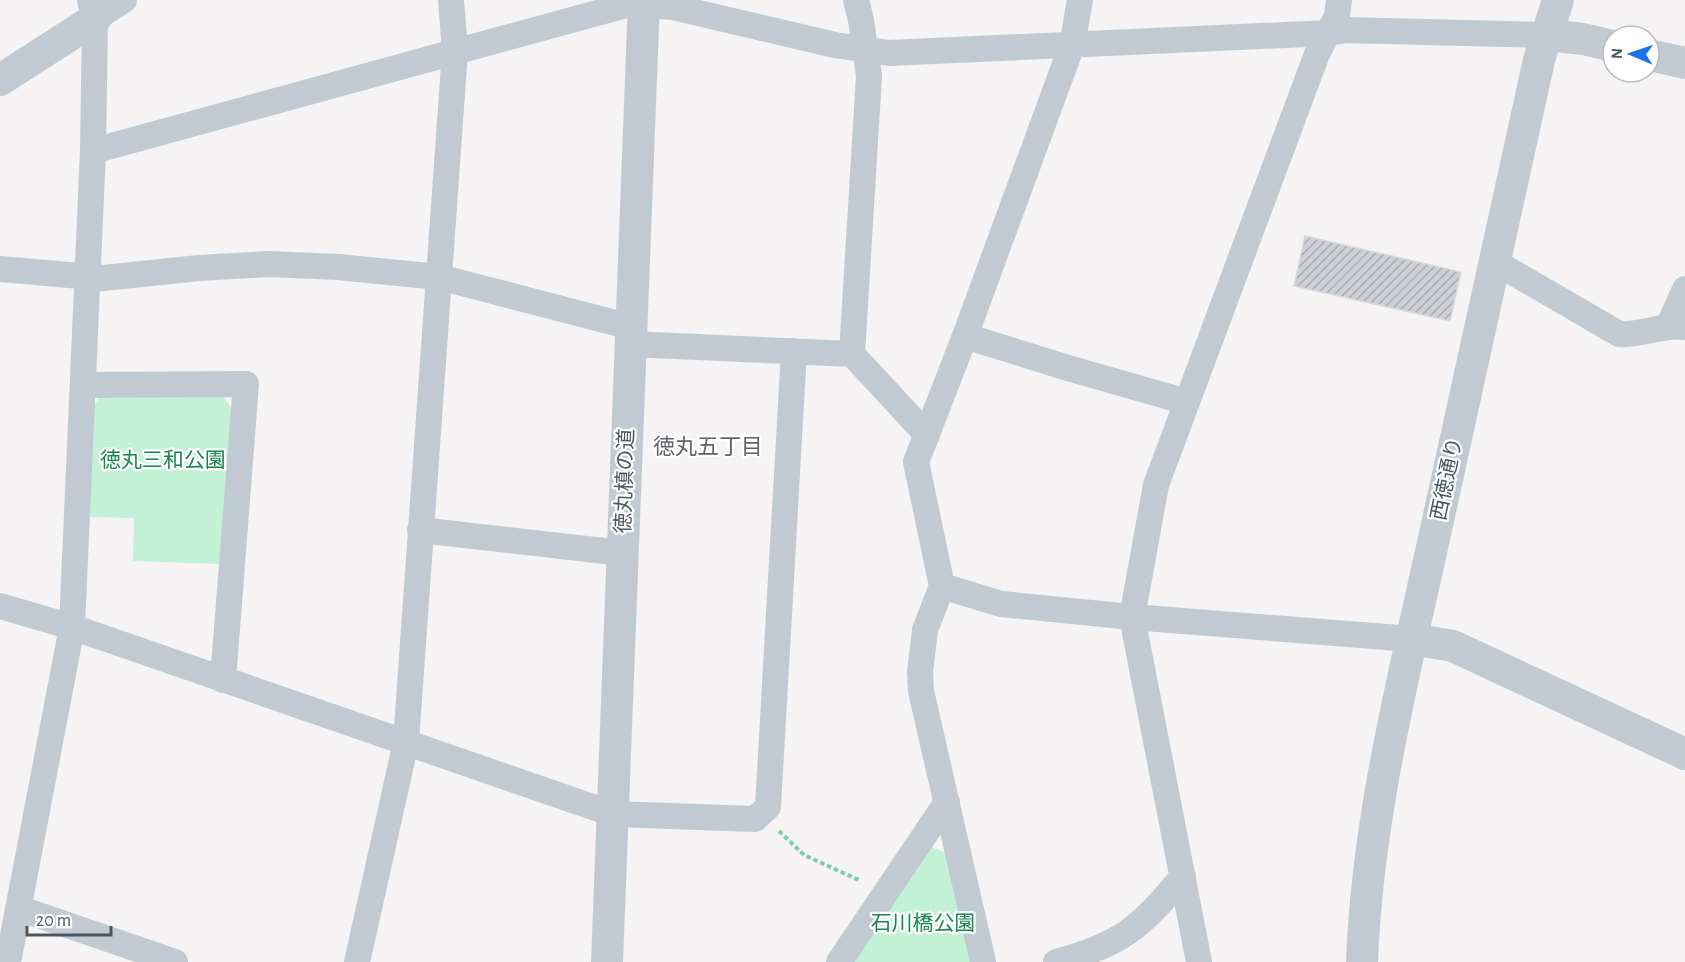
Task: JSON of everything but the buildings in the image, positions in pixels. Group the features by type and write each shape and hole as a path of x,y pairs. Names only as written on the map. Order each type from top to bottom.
{"street":[{"path":"0,80 93,9 124,0"},
{"path":"357,962 405,742 455,51 452,0"},
{"path":"852,354 869,76 861,20 855,0"},
{"path":"983,962 921,691 920,672 925,630 942,586 916,462 1072,45 1080,0"},
{"path":"1199,962 1132,617 1156,485 1317,54 1337,16 1339,0"},
{"name":"西徳通り","path":"1362,962 1374,833 1412,639 1539,60 1558,0"},
{"path":"93,151 455,51 644,2 835,45 889,53 1329,33 1345,30 1547,35 1601,43"},
{"name":"徳丸槙の道","path":"608,962 644,2"},
{"path":"8,962 72,627 93,151 93,9"},
{"path":"1661,58 1685,63"},
{"path":"1495,262 1619,334 1629,335 1676,327 1685,289"},
{"path":"0,269 103,278 199,268 269,264 338,267 439,277 630,336 852,354 927,435"},
{"path":"965,336 1187,402"},
{"path":"0,606 72,627 613,814 755,819 768,807 794,351"},
{"path":"83,384 246,384 223,680"},
{"path":"420,530 622,552"},
{"path":"942,586 1001,604 1132,617 1412,639 1453,646 1685,754"},
{"path":"840,962 947,802"},
{"path":"1056,962 1083,955 1114,942 1141,924 1183,876"},
{"path":"18,908 175,962"}],"path":[{"path":"773,826 804,855 862,882"}],"green space":[{"name":"徳丸三和公園","path":"103,394 221,394 232,408 220,564 133,561 134,518 87,517 93,406"},
{"name":"石川橋公園","path":"928,846 945,852 970,962 853,962"}],"district":[{"name":"徳丸五丁目","path":"708,447"}]}
